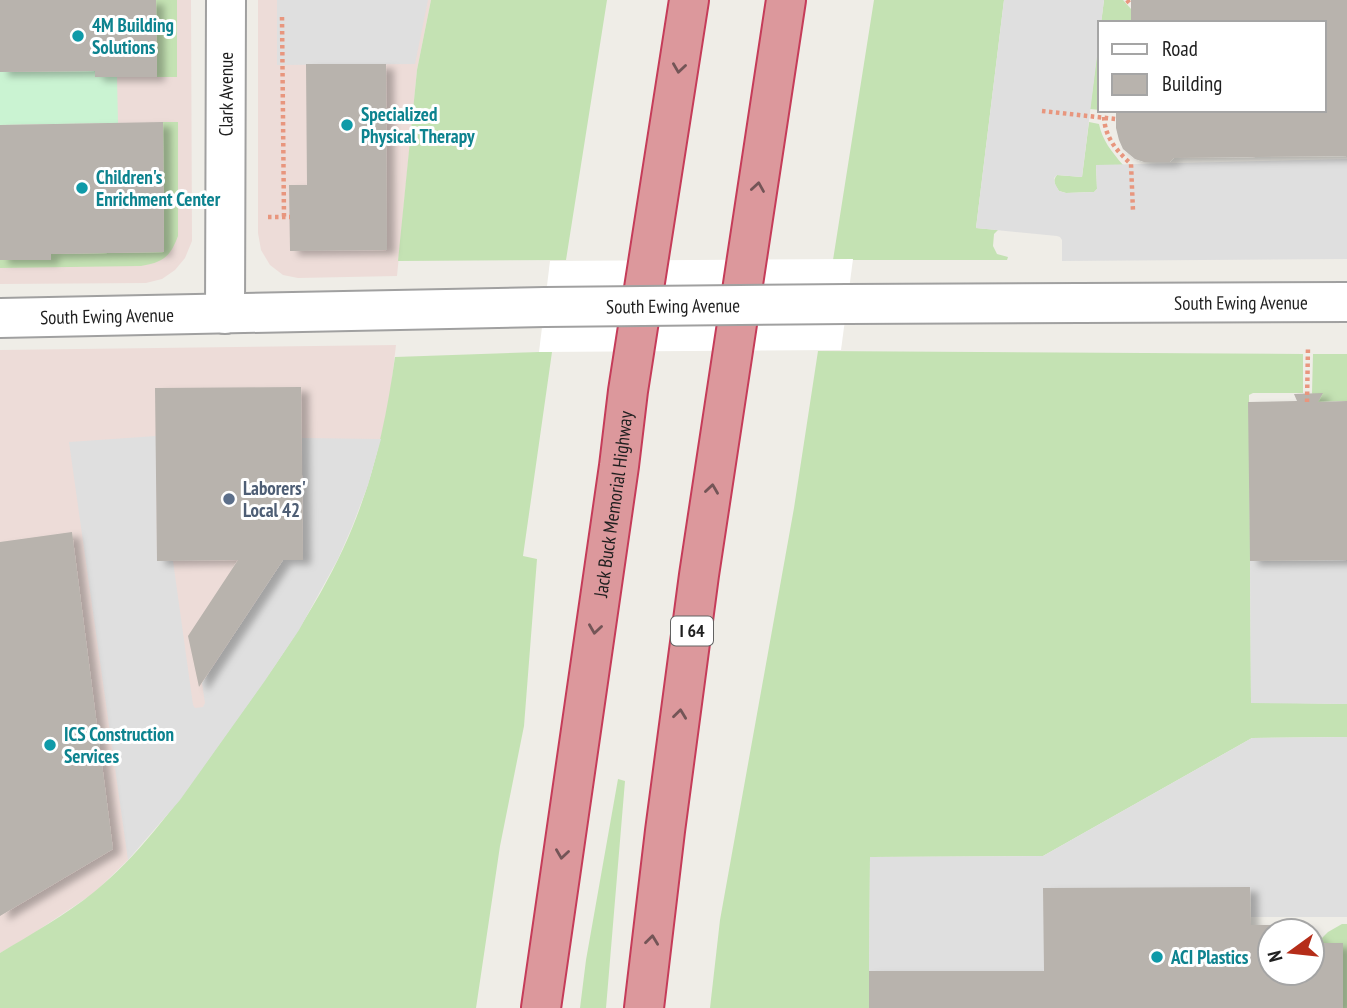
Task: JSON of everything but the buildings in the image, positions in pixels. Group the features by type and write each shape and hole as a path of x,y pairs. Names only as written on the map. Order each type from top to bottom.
{"highway":[{"name":"Jack Buck Memorial Highway","path":"541,1008 628,391 689,0"},
{"name":"I 64","path":"644,1008 699,575 786,0"}],"street":[{"name":"Clark Avenue","path":"225,314 226,0"},
{"name":"South Ewing Avenue","path":"0,318 545,307 1347,302"}],"path":[{"path":"268,217 287,217 282,17"},
{"path":"1042,111 1116,119"},
{"path":"1104,117 1104,126 1112,144 1131,164 1133,211"},
{"path":"1307,402 1308,346"}],"shaded area":[{"path":"0,0 191,0 192,241 185,258 175,270 162,279 146,283 0,284"},
{"path":"258,0 431,0 417,70 397,276 298,278 283,275 270,265 261,250 258,233"},
{"path":"277,0 428,0 415,64 277,65"},
{"path":"1004,0 1104,0 1101,21 1098,21 1098,48 1082,177 1057,175 1054,178 1059,191 1094,192 1097,189 1096,165 1347,159 1347,259 1062,261 1060,237 976,228"},
{"path":"396,345 389,405 380,444 128,860 94,893 0,953 0,350"},
{"path":"156,436 157,560 173,561 195,708 203,707 205,703 202,683 283,560 303,560 302,438 381,439 352,527 338,559 299,630 180,800 128,860 69,442"},
{"path":"1347,560 1347,704 1251,703 1250,561"},
{"path":"1347,737 1347,917 1251,917 1250,887 1044,971 869,971 870,857 1043,856 1252,738"}],"green space":[{"path":"156,0 177,0 177,77 157,77"},
{"path":"431,0 607,0 566,260 398,261 417,70"},
{"path":"874,0 1004,0 976,228 998,230 994,234 993,246 997,254 1008,257 1007,260 833,260"},
{"path":"1104,0 1123,0 1131,9 1131,21 1101,21"},
{"path":"1098,45 1098,110 1090,109"},
{"path":"95,71 96,77 117,77 118,123 0,125 0,72"},
{"path":"163,122 178,122 178,236 165,257 155,263 141,266 0,268 0,260 51,260 51,254 164,252"},
{"path":"1089,122 1099,124 1105,141 1123,165 1096,165 1097,189 1094,192 1059,191 1054,181 1057,175 1082,177"},
{"path":"818,351 1303,354 1303,393 1249,395 1251,702 1347,704 1347,737 1252,738 1043,856 870,857 869,1008 710,1008 720,920 794,508"},
{"path":"552,352 523,556 537,559 524,726 500,846 476,1008 0,1008 0,953 83,900 112,877 145,842 203,766 309,613 340,556 361,506 379,443 395,357"},
{"path":"1313,354 1347,354 1347,401 1318,402 1312,393"},
{"path":"618,779 625,781 606,1008 580,1008 586,960"},
{"path":"1347,924 1347,1008 1343,1008 1343,943 1326,943 1328,932"}],"pier":[{"path":"853,259 841,350 539,352 550,261"}],"place":[{"name":"4M Building Solutions","path":"78,36"},
{"name":"Specialized Physical Therapy","path":"347,125"},
{"name":"Children's Enrichment Center","path":"82,188"},
{"name":"Laborers' Local 42","path":"229,499"},
{"name":"ICS Construction Services","path":"50,745"},
{"name":"ACI Plastics","path":"1157,957"}]}
